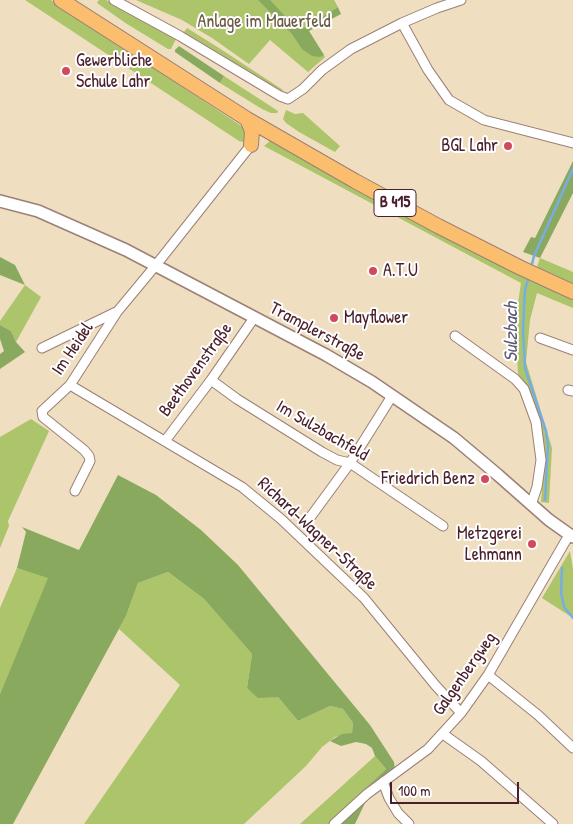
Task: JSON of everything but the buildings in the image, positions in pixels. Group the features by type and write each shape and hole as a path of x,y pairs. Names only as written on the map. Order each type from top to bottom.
{"main road":[{"name":"B 415","path":"61,0 247,119 355,181 519,267 573,292"},
{"path":"247,119 252,131 251,145"},
{"path":"251,145 259,139 274,134"}],"street":[{"path":"114,0 288,99 303,89 322,70 351,49 402,23 461,0"},
{"path":"402,23 428,70 449,100 484,120 573,143"},
{"path":"156,265 251,145"},
{"name":"Tramplerstraße","path":"0,200 38,211 126,250 326,355 392,396 454,438 530,505 571,536"},
{"name":"Im Heidel","path":"75,491 90,461 89,456 41,414 42,411 70,385 117,312 156,265"},
{"path":"42,348 117,312"},
{"name":"Beethovenstraße","path":"165,441 211,380 254,318"},
{"path":"456,336 515,379 524,389 536,422 541,460 537,487 530,505"},
{"path":"540,338 573,350"},
{"name":"Im Sulzbachfeld","path":"211,380 237,399 322,452 337,460 350,463 443,526"},
{"name":"Richard-Wagner-Straße","path":"70,385 242,487 298,534 364,598 436,686 461,713"},
{"path":"309,519 350,463 392,396"},
{"name":"Galgenbergweg","path":"334,824 367,794 428,749 461,713 488,675 571,536"},
{"path":"488,675 538,714 573,748"},
{"path":"443,734 481,761 553,824"},
{"path":"383,782 388,798 398,813 409,824"}],"green space":[{"path":"25,0 51,0 243,127 246,138 243,142 239,141"},
{"path":"99,0 106,0 177,37 171,49 127,24 97,3"},
{"name":"Anlage im Mauerfeld","path":"136,0 334,0 338,7 312,23 309,31 325,57 308,72 270,40 249,64 182,20"},
{"path":"258,0 270,0 295,27 302,29 338,7 341,14 309,31 324,55 320,57 312,56 302,49 292,34"},
{"path":"187,28 219,48 283,90 184,32"},
{"path":"179,46 224,76 220,83 175,52"},
{"path":"224,76 278,111 277,113 271,113 262,109 220,83"},
{"path":"286,110 295,114 303,113 340,146 335,152 299,132 283,119"},
{"path":"271,140 524,276 573,300 573,308 537,293 530,320 526,362 552,448 549,503 541,502 545,450 542,436 518,373 515,323 521,283 264,146"},
{"path":"573,161 573,193 540,258 523,252 531,237 535,238"},
{"path":"0,257 15,265 25,285 0,275"},
{"path":"540,258 573,272 573,284 537,267"},
{"path":"25,285 41,297 16,342 11,331 0,325 0,321"},
{"path":"0,325 11,331 16,342 25,352 0,369 0,354 4,351 0,339"},
{"path":"31,419 49,431 8,521 9,526 0,548 0,437"},
{"path":"118,475 156,495 201,530 238,565 370,725 394,762 395,771 365,803 355,824 329,824 386,769 375,756 372,748 366,744 356,742 341,746 330,741 342,734 352,733 353,723 343,709 330,706 298,721 278,697 258,698 247,688 252,654 204,599 168,572 138,583 126,616 13,824 0,824 0,694 48,578 17,568 26,532 22,527 79,550"},
{"path":"570,551 573,569 573,618 542,598"},
{"path":"17,568 49,577 0,694 0,608"},
{"path":"168,572 204,599 252,654 247,688 278,697 298,721 330,706 343,709 353,723 352,733 335,737 322,747 306,766 244,824 84,824 180,685 119,629 126,616 138,583"},
{"path":"375,756 386,769 344,811 329,824 300,824"}],"waterway":[{"name":"Sulzbach","path":"531,268 534,256 573,169"},
{"name":"Sulzbach","path":"529,276 525,290 523,329 525,368 546,431 548,445 545,500"},
{"name":"Sulzbach","path":"562,568 561,593 564,607 573,618"}],"place":[{"name":"Gewerbliche Schule Lahr","path":"66,71"},
{"name":"BGL Lahr","path":"508,146"},
{"name":"A.T.U","path":"373,271"},
{"name":"Mayflower","path":"334,318"},
{"name":"Friedrich Benz","path":"485,479"},
{"name":"Metzgerei Lehmann","path":"532,544"}]}
